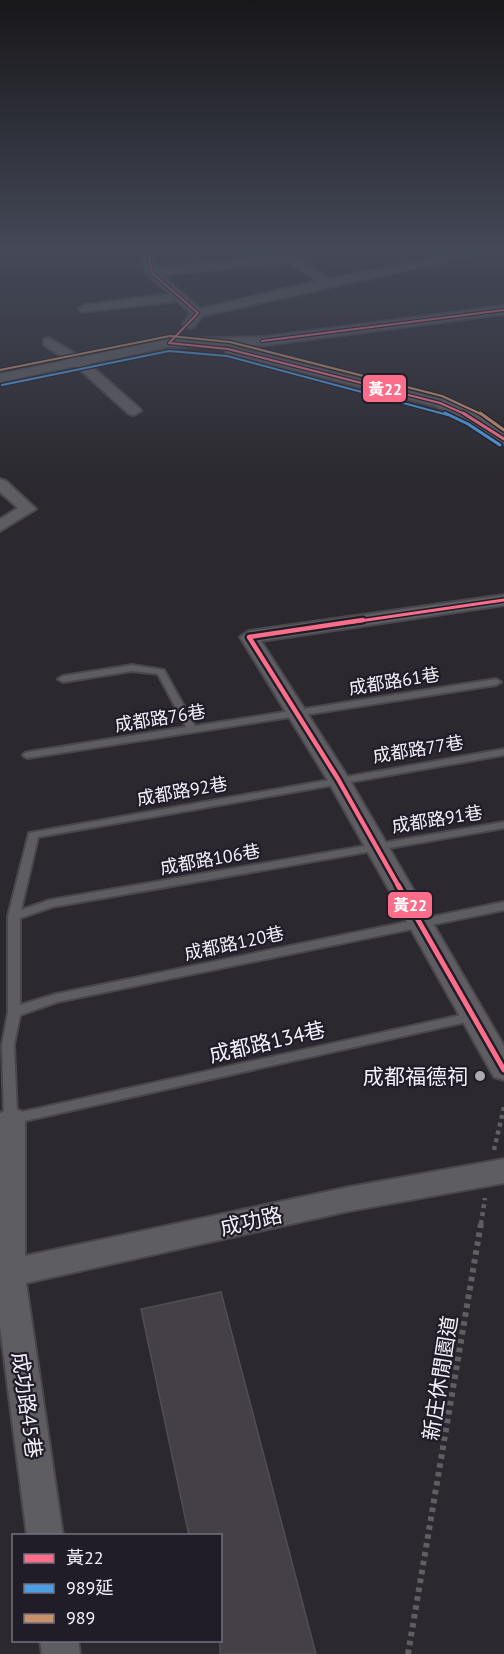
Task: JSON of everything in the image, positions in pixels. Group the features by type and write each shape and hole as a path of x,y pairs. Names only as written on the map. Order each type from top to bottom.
{"street":[{"path":"169,344 184,328"},
{"path":"0,378 169,344 265,341 364,328"},
{"path":"49,342 79,362 134,411"},
{"path":"169,344 228,349 440,403 472,417 504,439"},
{"path":"0,484 28,509 0,526"},
{"path":"504,600 249,637 338,779 504,1070"},
{"name":"成功路45巷","path":"11,1119 5,1275 45,1534"},
{"name":"成功路","path":"5,1275 349,1199 496,1173"}],"lane":[{"path":"63,679 132,668 161,672 192,730"},
{"name":"成都路61巷","path":"297,712 496,682"},
{"name":"成都路76巷","path":"28,755 297,712"},
{"name":"成都路77巷","path":"338,779 504,752"},
{"name":"成都路92巷","path":"14,915 33,835 338,779"},
{"name":"成都路91巷","path":"376,846 504,825"},
{"name":"成都路106巷","path":"14,915 50,904 376,846"},
{"name":"成都路120巷","path":"14,1012 56,998 504,906"},
{"path":"11,1119 8,1045 14,1012 14,915"},
{"name":"成都路134巷","path":"11,1119 475,1016"}],"path":[{"name":"新庄休閒園道","path":"408,1654 496,1173 504,1107"}],"building":[{"path":"221,1292 316,1654 220,1654 222,1534 189,1534 141,1309"}],"transit line":[{"name":"黃22","path":"169,343 183,328"},
{"name":"黃22","path":"262,341 362,328"},
{"name":"989","path":"0,370 170,336 230,342 442,396 476,410 504,430"},
{"name":"黃22","path":"169,343 228,349 440,403 472,417 504,439"},
{"name":"989延","path":"2,385 169,351 227,356 438,410 468,424 500,445"},
{"name":"黃22","path":"504,600 249,637 338,779 504,1070"}],"place":[{"name":"成都福德祠","path":"480,1076"}]}
